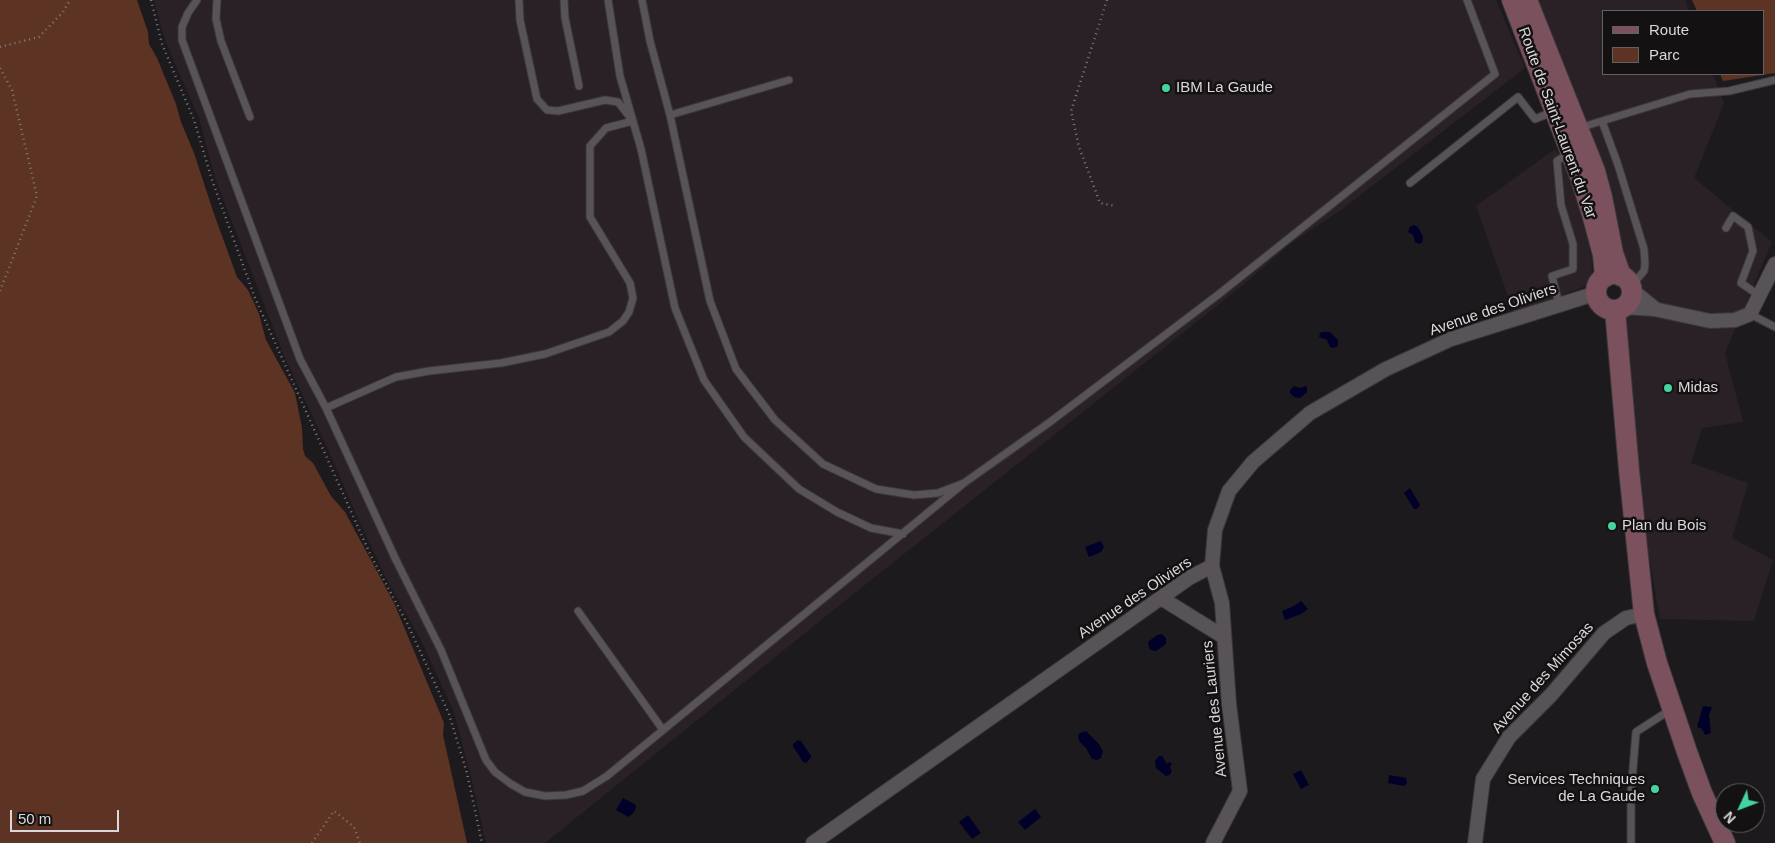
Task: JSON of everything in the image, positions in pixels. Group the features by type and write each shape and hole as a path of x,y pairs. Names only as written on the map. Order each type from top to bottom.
{"main road":[{"name":"Route de Saint-Laurent du Var","path":"1517,2 1540,75 1592,214 1603,255 1618,291"},
{"name":"Route de Saint-Laurent du Var","path":"1517,2 1579,128 1598,179 1613,253 1618,291 1629,470 1644,614 1672,709 1702,793 1725,843"}],"street":[{"path":"1618,291 1654,309 1710,321 1735,320 1750,314 1775,264"},
{"name":"Avenue des Oliviers","path":"813,843 1189,578 1212,566 1216,530 1229,491 1253,462 1310,413 1386,368 1451,339 1559,304 1618,291"},
{"name":"Avenue des Lauriers","path":"1212,566 1222,604 1229,704 1240,790 1213,843"},
{"path":"1161,598 1224,636"},
{"name":"Avenue des Mimosas","path":"1475,843 1483,779 1508,738 1551,695 1604,634 1626,618 1644,614"}],"lane":[{"path":"197,0 188,13 182,27 182,40 300,359 326,408 396,560 441,650 486,760 495,772 511,784 525,792 545,796 566,795 583,790 607,776 964,483 1050,422 1219,294 1495,74 1467,0"},
{"path":"217,0 216,20 221,41 250,117"},
{"path":"519,0 520,20 537,99 546,110 558,111 605,100 618,102 633,121"},
{"path":"564,0 565,18 579,86"},
{"path":"608,0 620,76 640,149 675,308 704,380 744,436 799,489 837,512 872,528 903,534"},
{"path":"642,0 650,40 670,115 710,301 736,369 775,420 823,464 876,489 914,495 938,493 964,483"},
{"path":"1540,75 1556,93 1572,128 1579,128 1690,94 1729,91 1775,80"},
{"path":"670,115 789,80"},
{"path":"1410,183 1518,96 1535,119 1554,111"},
{"path":"326,408 396,377 429,371 501,363 545,354 609,332 623,321 629,312 633,298 630,283 590,217 590,146 606,128 633,121"},
{"path":"1602,121 1644,249 1646,264 1644,270 1618,291"},
{"path":"1559,304 1552,276 1573,269 1573,244 1561,205 1557,161 1570,153 1571,135 1579,128"},
{"path":"1726,228 1733,216 1748,227 1753,251 1741,283 1760,296"},
{"path":"1750,314 1775,327"},
{"path":"578,611 663,730"},
{"path":"1631,843 1631,793 1636,732 1672,709"}],"path":[{"path":"0,47 39,37 63,12 70,0"},
{"path":"151,0 162,44 194,120 212,180 255,298 371,556 407,623 449,714 467,773 482,843"},
{"path":"1107,0 1071,111 1079,147 1100,203 1116,206"},
{"path":"0,68 12,90 37,196 0,291"},
{"path":"312,843 334,810 354,827 360,843"}],"shaded area":[{"name":"IBM La Gaude","path":"154,0 1496,0 1525,68 1341,210 1290,244 1243,285 841,604 545,843 486,843 470,772 453,710 421,640 388,582 285,358 215,178 199,118 171,55 162,31"},
{"path":"1534,0 1685,0 1689,10 1602,10 1602,75 1713,75 1724,103 1694,178 1772,242 1725,353 1743,422 1702,428 1691,463 1748,483 1732,538 1773,560 1754,621 1660,619 1643,522 1626,325 1601,163"},
{"path":"1555,149 1572,173 1592,260 1591,284 1514,313 1476,206"}],"green space":[{"path":"0,0 137,0 148,32 149,44 157,58 176,104 237,277 248,290 259,314 266,340 295,393 305,456 313,463 331,496 345,512 394,603 444,723 443,735 467,843 0,843"},
{"path":"1692,0 1775,0 1775,73 1765,75 1765,10 1697,10"},
{"path":"1720,75 1762,75 1723,81"}],"water":[{"path":"1414,225 1418,227 1423,237 1422,243 1415,242 1413,235 1408,232 1410,227"},
{"path":"1322,332 1330,332 1338,340 1338,346 1330,347 1327,340 1319,337"},
{"path":"1294,386 1301,388 1305,386 1307,387 1307,392 1300,398 1294,397 1290,390"},
{"path":"1410,488 1420,505 1417,509 1414,509 1404,493"},
{"path":"1101,541 1104,547 1101,552 1089,557 1085,547"},
{"path":"1301,601 1308,609 1285,620 1282,611"},
{"path":"1162,634 1166,638 1166,644 1156,651 1151,650 1148,642 1157,635"},
{"path":"1703,706 1712,707 1709,715 1711,733 1705,735 1702,729 1697,727"},
{"path":"1086,731 1103,751 1101,758 1097,760 1092,759 1086,748 1079,741 1078,736 1080,733"},
{"path":"798,740 801,741 811,756 806,763 803,762 793,746"},
{"path":"1159,756 1162,756 1167,764 1169,762 1172,764 1170,767 1172,772 1169,775 1166,776 1156,768 1155,761"},
{"path":"1301,770 1309,785 1301,789 1293,774"},
{"path":"1389,775 1406,778 1407,783 1404,786 1388,783"},
{"path":"623,798 636,805 635,811 629,817 616,810"},
{"path":"1035,809 1041,817 1025,830 1018,822"},
{"path":"968,815 981,833 972,839 959,822"}],"place":[{"name":"IBM La Gaude","path":"1166,88"},
{"name":"Midas","path":"1668,388"},
{"name":"Plan du Bois","path":"1612,526"},
{"name":"Services Techniques de La Gaude","path":"1655,789"}]}
